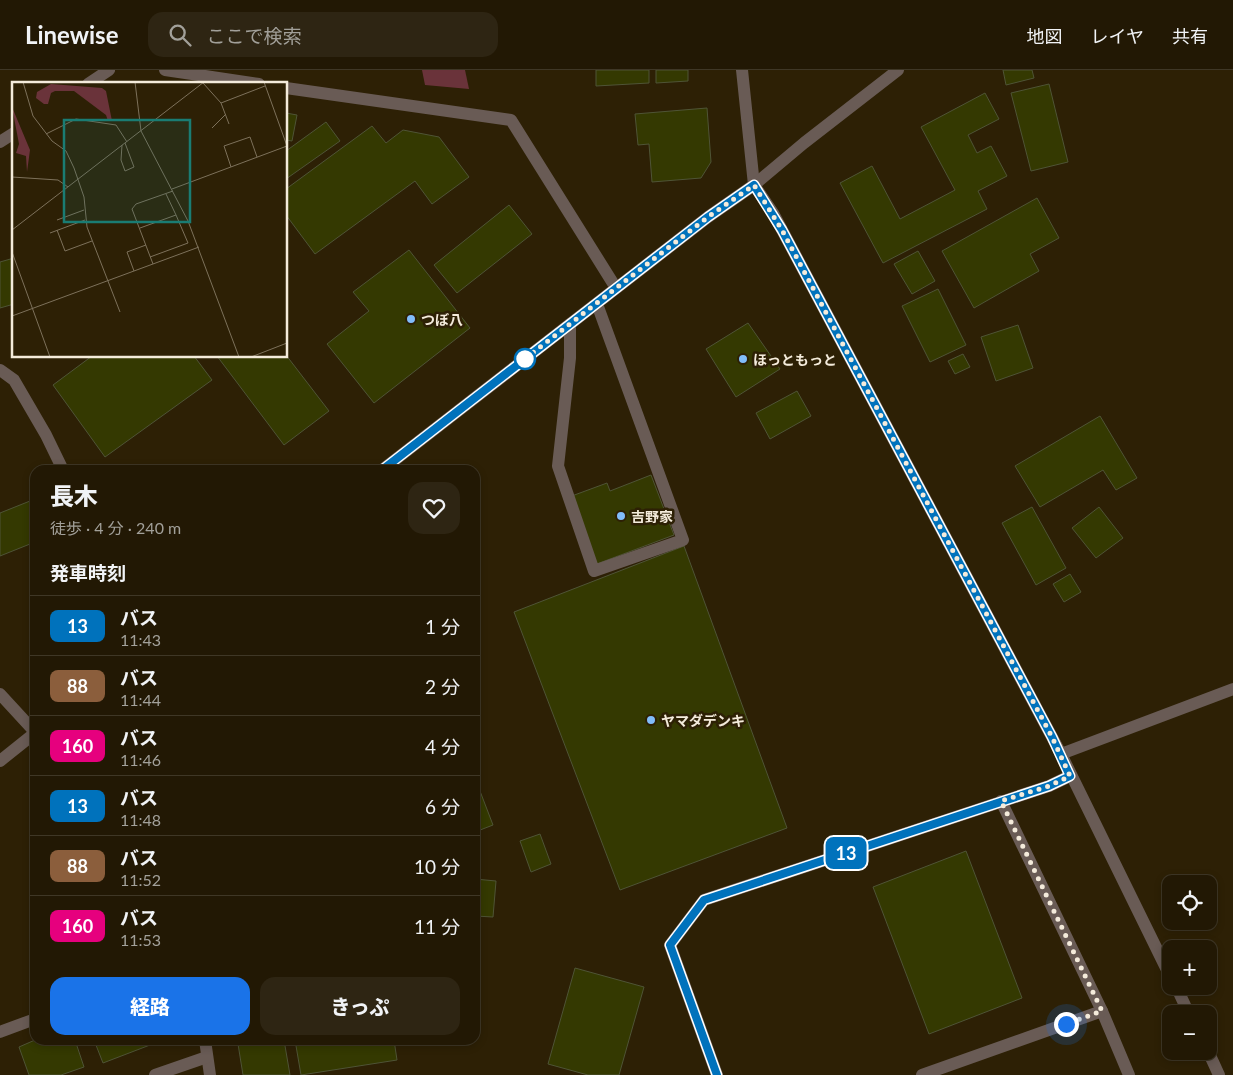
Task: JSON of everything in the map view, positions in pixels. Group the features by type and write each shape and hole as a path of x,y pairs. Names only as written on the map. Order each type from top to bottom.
{"street":[{"path":"91,82 109,70"},
{"path":"165,70 246,82"},
{"path":"742,70 754,185 772,214 1060,754 1162,960"},
{"path":"388,465 708,217 754,185 804,143 898,70"},
{"path":"288,88 511,120 616,288"},
{"path":"0,142 12,134"},
{"path":"570,324 570,358 558,466 594,571 683,540 597,304"},
{"path":"0,370 14,380 46,435 60,465"},
{"path":"1060,754 1233,689"},
{"path":"0,694 30,727"},
{"path":"0,761 30,736"},
{"path":"717,1075 670,945 704,900 1049,786 1070,776"},
{"path":"1001,801 1102,1011 1129,1075"},
{"path":"922,1075 1102,1011"},
{"path":"0,1032 30,1021"},
{"path":"206,1045 210,1075"},
{"path":"156,1075 207,1057"},
{"path":"1212,1060 1219,1075"}],"shaded area":[{"path":"422,70 465,70 469,89 425,85"}],"building":[{"path":"596,70 649,70 649,83 596,86"},
{"path":"656,70 688,70 688,81 656,83"},
{"path":"1003,70 1032,70 1034,78 1006,85"},
{"path":"1049,84 1068,162 1031,171 1011,93"},
{"path":"985,93 999,119 968,135 977,153 991,146 1007,176 978,191 987,209 883,263 840,183 872,166 900,219 955,190 921,127"},
{"path":"707,108 711,162 701,178 652,182 649,144 638,145 635,114"},
{"path":"288,113 297,115 292,141 288,140"},
{"path":"326,122 340,141 288,178 288,150"},
{"path":"372,126 386,143 403,130 439,137 469,177 432,204 415,181 315,254 288,218 288,188"},
{"path":"1037,198 1059,238 1030,254 1039,271 974,308 942,251"},
{"path":"509,205 532,234 457,293 434,265"},
{"name":"つぼ八","path":"409,250 470,328 374,403 327,344 369,311 353,292"},
{"path":"918,251 935,281 912,294 894,264"},
{"path":"12,259 12,305 0,308 0,262"},
{"path":"938,289 966,345 930,362 902,306"},
{"name":"ほっともっと","path":"748,323 780,369 736,397 706,349"},
{"path":"1018,325 1033,368 996,381 981,337"},
{"path":"963,354 970,367 955,374 948,361"},
{"path":"89,358 196,358 212,380 105,457 53,385"},
{"path":"219,358 288,358 329,411 284,445"},
{"path":"797,391 811,416 770,439 756,413"},
{"path":"1100,416 1137,478 1116,490 1103,470 1040,507 1015,466"},
{"name":"吉野家","path":"651,475 674,535 594,565 569,497 607,483 610,491"},
{"path":"30,501 30,544 0,556 0,513"},
{"path":"1032,507 1066,568 1036,585 1002,523"},
{"path":"1099,507 1123,538 1096,558 1072,528"},
{"name":"ヤマダデンキ","path":"684,546 787,828 620,890 514,612"},
{"path":"1070,574 1081,592 1064,602 1053,584"},
{"path":"480,791 493,825 480,830"},
{"path":"540,834 551,864 531,872 520,841"},
{"path":"966,851 1022,998 929,1034 873,887"},
{"path":"480,879 496,881 493,917 480,916"},
{"path":"575,968 644,987 619,1075 588,1075 548,1064"},
{"path":"30,1042 30,1045 77,1045 84,1067 61,1075 29,1075 19,1047"},
{"path":"96,1045 150,1045 103,1063"},
{"path":"238,1045 285,1045 290,1075 243,1075"},
{"path":"296,1045 395,1045 397,1060 301,1075"}],"bus line":[{"name":"13","path":"388,465 708,217 754,185 782,230 1052,737 1070,776 1049,786 704,900 670,945 717,1075"}],"place":[{"name":"つぼ八","path":"411,319"},
{"name":"ほっともっと","path":"743,359"},
{"name":"吉野家","path":"621,516"},
{"name":"ヤマダデンキ","path":"651,720"}],"route":[{"path":"525,359 522,361 708,217 754,185 782,230 1052,737 1070,776 1049,786 1001,801 1102,1011 1066,1024"}]}
